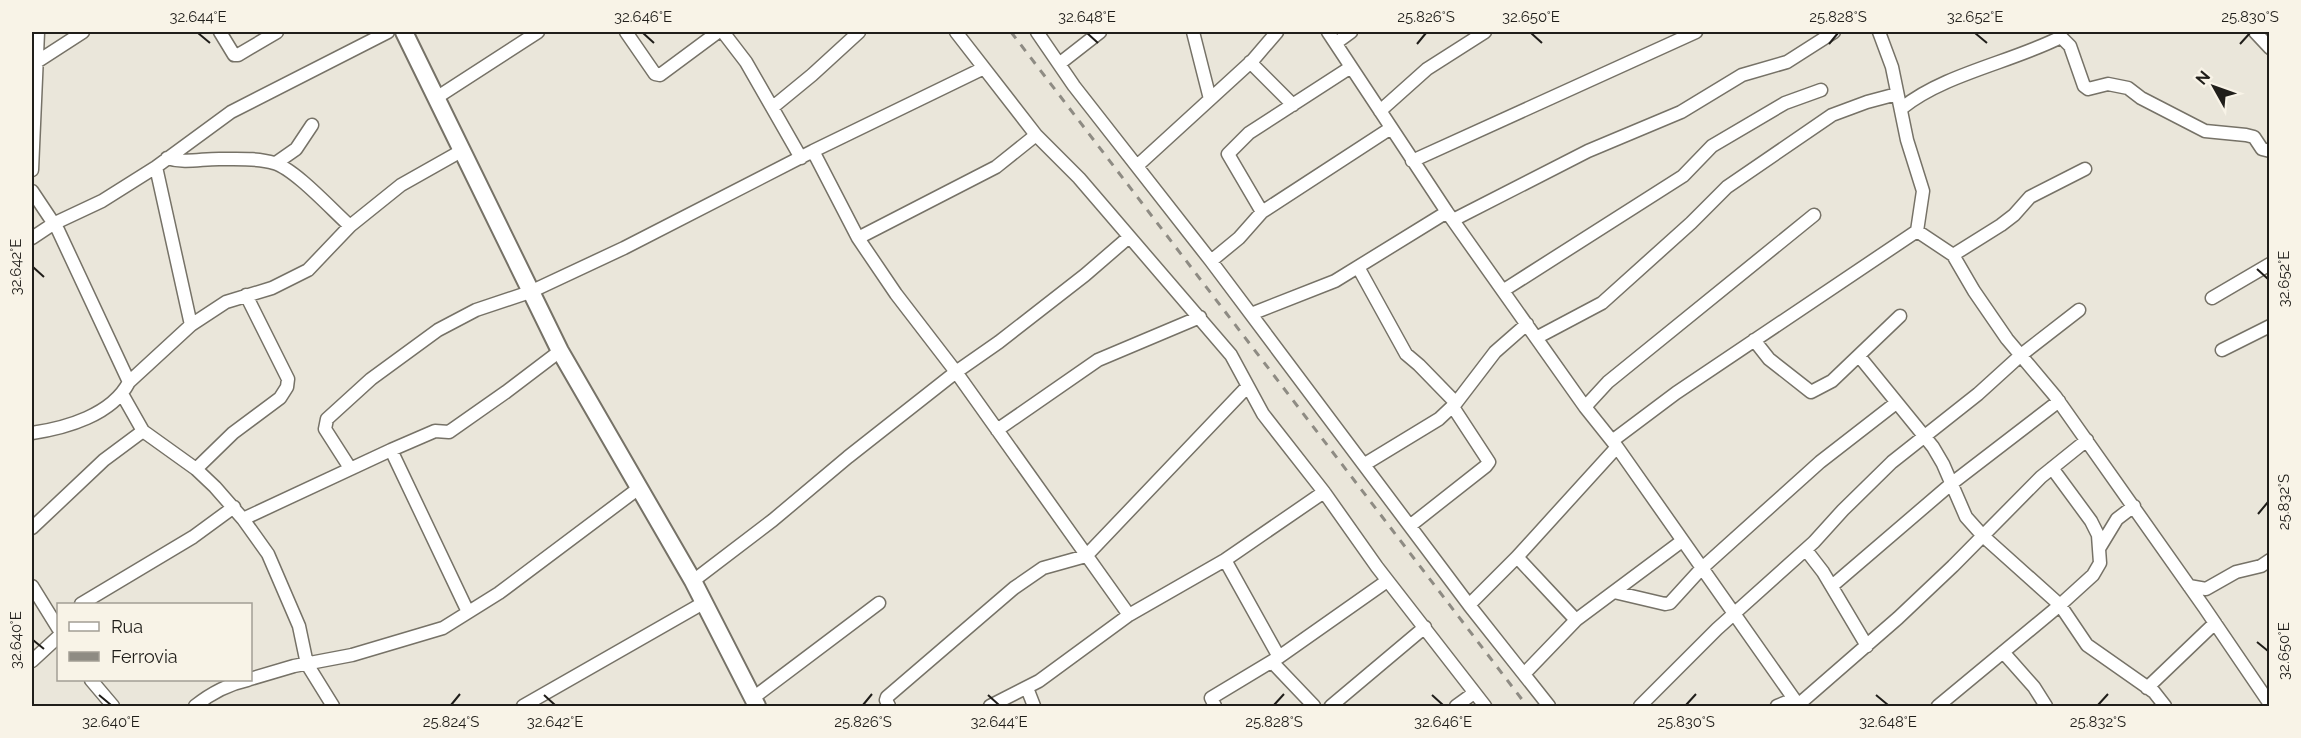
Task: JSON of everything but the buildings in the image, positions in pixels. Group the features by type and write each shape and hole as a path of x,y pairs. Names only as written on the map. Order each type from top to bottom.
{"street":[{"path":"32,170 34,64 38,32"},
{"path":"34,64 83,32"},
{"path":"220,32 234,55 277,32"},
{"path":"32,238 53,224 102,201 156,167 231,112 388,32"},
{"path":"404,32 560,351 693,580 755,702 879,603"},
{"path":"436,98 524,35 538,32"},
{"path":"626,32 655,74 660,75 718,32"},
{"path":"723,32 746,62 801,158"},
{"path":"772,107 812,75 859,32"},
{"path":"956,32 1036,135 1079,178 1231,355 1263,414 1485,706"},
{"path":"1037,32 1074,86 1211,261 1469,605 1549,706"},
{"path":"1059,64 1100,32"},
{"path":"1194,32 1210,99"},
{"path":"1137,166 1250,62 1277,32"},
{"path":"1328,32 1450,216 1797,704"},
{"path":"1336,43 1351,32"},
{"path":"1380,111 1427,69 1485,32"},
{"path":"1413,161 1695,32"},
{"path":"1251,314 1335,281 1450,216 1588,150 1681,112 1742,75 1787,62 1834,32"},
{"path":"1469,605 1517,557 1614,444 1676,393 1917,231 1923,191 1907,140 1892,67 1879,32"},
{"path":"2255,32 2270,48"},
{"path":"1902,108 1933,88 2032,51 2061,34 2070,46 2084,86 2088,88 2108,84 2128,88 2141,98 2205,131 2254,137 2262,149 2270,152"},
{"path":"1250,62 1293,105"},
{"path":"1262,212 1228,154 1249,133 1350,67"},
{"path":"350,468 325,429 327,419 371,379 438,330 476,310 530,292 624,248 813,151 984,68"},
{"path":"1504,290 1683,176 1712,146 1785,103 1821,90"},
{"path":"1536,338 1602,303 1691,223 1727,187 1832,115 1897,94"},
{"path":"276,163 296,149 312,125"},
{"path":"1211,261 1239,237 1262,212 1391,128"},
{"path":"858,238 996,167 1036,135"},
{"path":"32,433 78,423 99,411 122,394 129,382 191,325 226,302 289,281 308,270 350,226 400,185 463,150"},
{"path":"813,151 858,238 896,294 956,372 1129,615"},
{"path":"167,158 184,162 210,158 253,159 276,163 292,174 350,226"},
{"path":"156,167 191,325"},
{"path":"1953,255 2001,225 2030,197 2085,169"},
{"path":"32,191 58,230 129,382"},
{"path":"1585,408 1608,382 1814,215"},
{"path":"1917,231 1953,255 1974,291 2007,339 2059,401 2270,704"},
{"path":"693,580 772,520 956,372 1085,276 1129,237"},
{"path":"2212,298 2270,264"},
{"path":"1358,267 1406,354 1419,365 1454,405 1489,462 1411,525"},
{"path":"196,469 233,433 280,398 287,387 288,379 246,296"},
{"path":"1640,706 1733,615 1830,527 1843,510 1892,462 2079,310"},
{"path":"1754,340 1768,359 1811,392 1832,381 1900,316"},
{"path":"997,430 1098,360 1200,317"},
{"path":"1365,464 1440,419 1496,352 1527,324"},
{"path":"2222,350 2270,326"},
{"path":"243,519 391,450 435,432 449,432 560,351"},
{"path":"1859,356 1924,436 1943,465 1961,510 1983,536 2060,605 2087,645 2147,688 2165,706"},
{"path":"889,706 887,697 1014,588 1043,568 1086,556 1247,387"},
{"path":"122,394 143,431 196,469 216,487 234,507 268,554 299,626 307,664 333,706"},
{"path":"1832,586 1951,484 2059,401"},
{"path":"1614,592 1665,604 1670,603 1701,569 1820,462 1896,403"},
{"path":"32,528 104,460 143,431"},
{"path":"1777,706 1797,704 1867,646 1983,536 2019,497 2087,440"},
{"path":"391,450 468,612"},
{"path":"1938,706 2060,605 2093,575 2100,563 2098,535 2091,521 2052,468"},
{"path":"252,678 399,642 443,628 499,594 639,488"},
{"path":"990,706 1027,688 1129,615 1225,560 1324,492"},
{"path":"2100,547 2117,519 2134,506"},
{"path":"83,603 193,537 234,507"},
{"path":"1524,674 1576,620 1682,541"},
{"path":"1806,550 1832,586 1867,646"},
{"path":"1517,557 1576,620"},
{"path":"1225,560 1276,659 1314,706"},
{"path":"2189,586 2206,588 2236,572 2261,566 2270,560"},
{"path":"1215,706 1211,698 1276,659 1388,580"},
{"path":"32,586 57,622"},
{"path":"2204,607 2206,588"},
{"path":"523,706 705,602"},
{"path":"2147,688 2215,623"},
{"path":"1331,706 1425,627"},
{"path":"32,661 57,638"},
{"path":"2003,652 2034,687 2046,706"},
{"path":"92,681 113,706"},
{"path":"195,706 212,694 244,681"},
{"path":"1027,688 1034,706"},
{"path":"1456,706 1474,693"}],"railway":[{"path":"1011,32 1527,706"}]}
